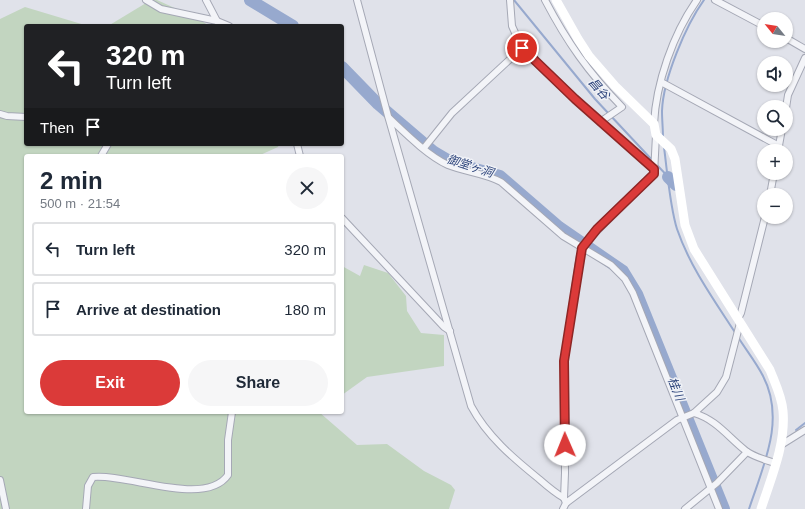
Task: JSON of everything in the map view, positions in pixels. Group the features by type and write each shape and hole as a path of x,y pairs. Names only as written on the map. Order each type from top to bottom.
{"street":[{"path":"146,0 161,9 174,13 217,21 224,24"},
{"path":"206,0 217,21"},
{"path":"357,0 389,118 472,406 477,417 492,436 564,504"},
{"path":"510,0 512,26 522,48 600,122 654,169"},
{"path":"545,0 565,37 584,65 622,107 600,122"},
{"path":"556,0 578,40 600,69 654,124"},
{"path":"564,504 566,473 564,361 582,248 597,229 654,174 656,136 654,124 655,102 682,24 697,0"},
{"path":"715,0 757,22"},
{"path":"793,42 805,49"},
{"path":"424,148 452,114 522,48"},
{"path":"787,100 788,95 805,58"},
{"path":"661,82 772,144"},
{"path":"0,114 24,117"},
{"path":"389,118 424,148 447,164 492,177 501,182 564,236 611,266 627,283 633,293 719,509"},
{"path":"656,136 671,149 678,173 685,225 694,248 770,370 779,391 783,410 781,446 761,509"},
{"path":"344,220 444,327 450,331"},
{"path":"564,504 677,420 692,414 717,392 723,384 735,342 763,224"},
{"path":"86,509 88,486 93,477 102,476 132,482 189,489 209,488 219,485 228,475 228,440 232,414"},
{"path":"692,414 706,417 719,426 747,452 775,463"},
{"path":"781,446 805,430"},
{"path":"685,509 717,483 747,452"},
{"path":"0,480 6,509"}],"green space":[{"path":"151,0 157,0 199,19 206,24 111,24"},
{"path":"25,7 81,24 24,24 24,146 278,146 262,154 24,154 24,414 321,414 357,445 387,444 424,471 451,485 455,490 449,509 0,509 0,19"},
{"path":"364,265 388,273 406,296 407,311 421,333 444,335 444,366 367,377 344,394 344,267 360,276"}],"waterway":[{"name":"御堂ヶ洞","path":"250,0 290,24"},
{"name":"昌谷","path":"514,0 595,99 653,161"},
{"path":"663,138 662,111 666,84 683,38 704,0"},
{"name":"御堂ヶ洞","path":"344,69 378,104 434,152 451,162 500,176 559,227 623,271 637,294 724,509"},
{"path":"664,147 672,210 682,243 703,283 736,334"},
{"name":"昌谷","path":"656,164 675,184"},
{"name":"昌谷","path":"668,177 676,185"},
{"path":"738,337 763,376 770,393 772,409 770,443 766,460 749,509"},
{"path":"796,430 805,423"}],"route":[{"path":"522,48 600,122 654,169 654,174 597,229 582,248 564,361 565,445"}],"water label":[{"name":"桂川","path":"676,389"}]}
